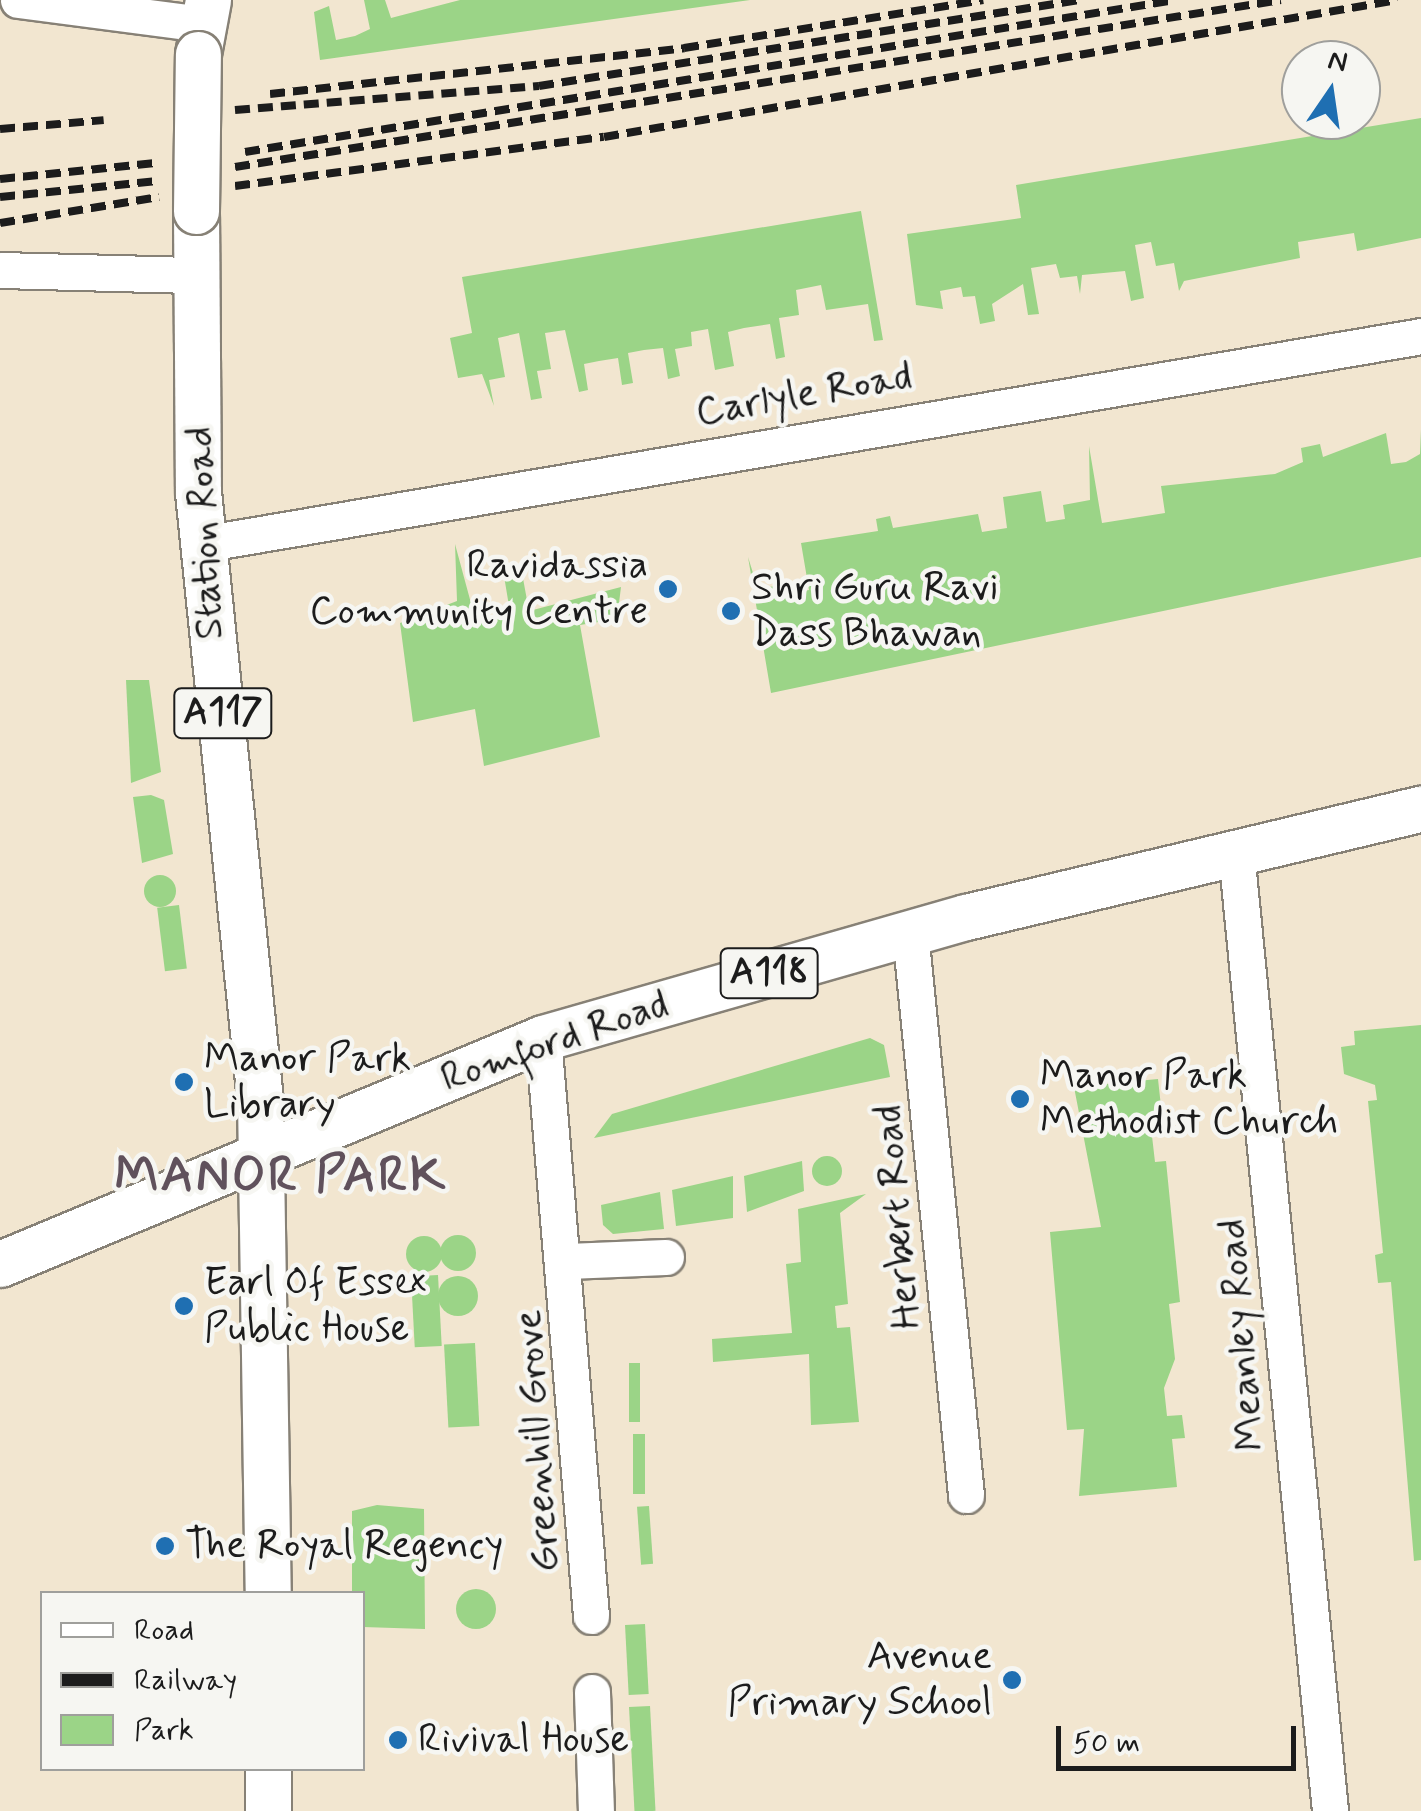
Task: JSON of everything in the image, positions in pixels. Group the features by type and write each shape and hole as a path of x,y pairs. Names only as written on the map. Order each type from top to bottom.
{"main road":[{"name":"Station Road","path":"203,26 194,275 202,544 261,1160"},
{"name":"Romford Road","path":"0,1264 261,1160 544,1038 910,932 1421,808"},
{"name":"A117","path":"261,1160 268,1591"},
{"path":"268,1771 268,1811"}],"street":[{"path":"18,0 203,26"},
{"path":"0,270 194,275"},
{"name":"Carlyle Road","path":"202,544 1421,336"},
{"name":"Meanley Road","path":"1236,852 1330,1811"},
{"name":"Herbert Road","path":"910,932 966,1495"},
{"name":"Greenhill Grove","path":"544,1038 567,1261 592,1616"},
{"name":"Greenhill Grove","path":"567,1261 666,1257"},
{"path":"592,1692 596,1811"}],"green space":[{"path":"364,0 385,0 391,18 460,0 750,0 320,60 314,12 329,6 336,40 355,36 370,29"},
{"path":"1421,118 1421,238 1357,251 1354,233 1298,242 1300,258 1184,281 1179,291 1174,263 1156,266 1151,242 1135,245 1144,298 1131,301 1125,271 1082,275 1080,294 1077,276 1060,278 1056,264 1031,268 1039,314 1028,315 1023,284 992,304 995,321 980,324 975,296 963,297 961,287 940,291 943,309 916,305 907,234 1021,218 1016,185 1288,140 1381,140 1381,125"},
{"path":"861,211 883,340 874,341 868,304 826,310 821,285 796,290 799,315 779,318 785,357 776,359 770,324 744,328 728,332 734,366 715,370 708,329 691,332 692,346 675,349 680,376 668,379 663,348 644,350 628,353 633,383 622,385 618,358 599,361 584,364 588,390 579,392 565,330 545,333 551,369 537,371 542,398 531,400 519,333 498,338 505,377 489,380 494,406 482,374 458,378 450,338 472,333 462,277"},
{"path":"1421,429 1421,557 771,693 748,557 758,589 787,584 789,594 809,590 801,543 878,531 876,519 890,516 893,528 978,514 982,532 1007,528 1003,497 1041,491 1046,522 1065,519 1063,505 1090,500 1089,446 1102,523 1165,513 1161,486 1275,474 1303,462 1301,448 1320,444 1323,457 1386,433 1391,464 1406,462 1420,454"},
{"path":"455,544 475,618 510,612 504,576 522,573 529,611 621,587 617,619 580,625 600,737 484,766 475,709 413,722 400,623 457,601"},
{"path":"126,680 149,680 161,772 131,783"},
{"path":"151,795 164,800 173,854 142,863 133,797"},
{"path":"160,875 171,880 176,891 171,902 160,907 149,902 144,891 149,880"},
{"path":"179,905 187,969 165,971 157,908"},
{"path":"1421,1025 1421,1560 1414,1561 1391,1282 1378,1283 1375,1255 1383,1253 1368,1101 1377,1100 1375,1085 1344,1074 1341,1047 1355,1045 1354,1031"},
{"path":"870,1038 884,1045 890,1077 594,1138 612,1114"},
{"path":"1158,1079 1164,1134 1152,1136 1155,1162 1166,1161 1180,1302 1169,1304 1175,1359 1164,1388 1167,1416 1182,1415 1185,1438 1172,1439 1177,1487 1079,1496 1084,1429 1067,1430 1050,1232 1101,1227 1074,1087"},
{"path":"827,1156 838,1160 842,1171 838,1182 827,1186 816,1182 812,1171 816,1160"},
{"path":"802,1161 804,1191 747,1212 744,1176"},
{"path":"733,1176 733,1218 676,1226 672,1190"},
{"path":"660,1192 664,1229 613,1234 603,1225 601,1205"},
{"path":"866,1194 840,1213 848,1304 835,1306 837,1328 850,1327 859,1422 811,1425 809,1354 713,1362 712,1339 792,1333 786,1264 801,1262 798,1209"},
{"path":"458,1235 471,1240 476,1253 471,1266 458,1271 445,1266 440,1253 445,1240"},
{"path":"424,1236 437,1241 442,1254 437,1267 424,1272 411,1267 406,1254 411,1241"},
{"path":"438,1275 442,1346 415,1347 411,1276"},
{"path":"458,1276 472,1282 478,1296 472,1310 458,1316 444,1310 438,1296 444,1282"},
{"path":"475,1343 479,1426 448,1428 444,1345"},
{"path":"629,1363 640,1363 640,1422 629,1422"},
{"path":"633,1434 645,1434 645,1494 633,1494"},
{"path":"377,1505 424,1509 425,1629 365,1627 365,1591 352,1591 352,1511"},
{"path":"649,1506 653,1564 641,1565 637,1507"},
{"path":"476,1589 490,1595 496,1609 490,1623 476,1629 462,1623 456,1609 462,1595"},
{"path":"645,1624 649,1694 629,1695 625,1625"},
{"path":"650,1706 655,1811 634,1811 629,1707"}],"railway":[{"path":"270,94 684,48 983,0"},
{"path":"235,110 539,86 1079,0"},
{"path":"245,152 1175,0"},
{"path":"235,167 1281,0"},
{"path":"235,186 604,137 1397,0"},
{"path":"0,129 104,120"},
{"path":"0,179 155,163"},
{"path":"0,197 157,181"},
{"path":"0,223 159,197"}],"place":[{"name":"Ravidassia Community Centre","path":"668,589"},
{"name":"Shri Guru Ravi Dass Bhawan","path":"731,611"},
{"name":"Manor Park Library","path":"184,1082"},
{"name":"Manor Park Methodist Church","path":"1020,1099"},
{"name":"Earl Of Essex Public House","path":"184,1306"},
{"name":"The Royal Regency","path":"165,1546"},
{"name":"Avenue Primary School","path":"1012,1680"},
{"name":"Rivival House","path":"398,1740"}],"district":[{"name":"MANOR PARK","path":"281,1177"}]}
